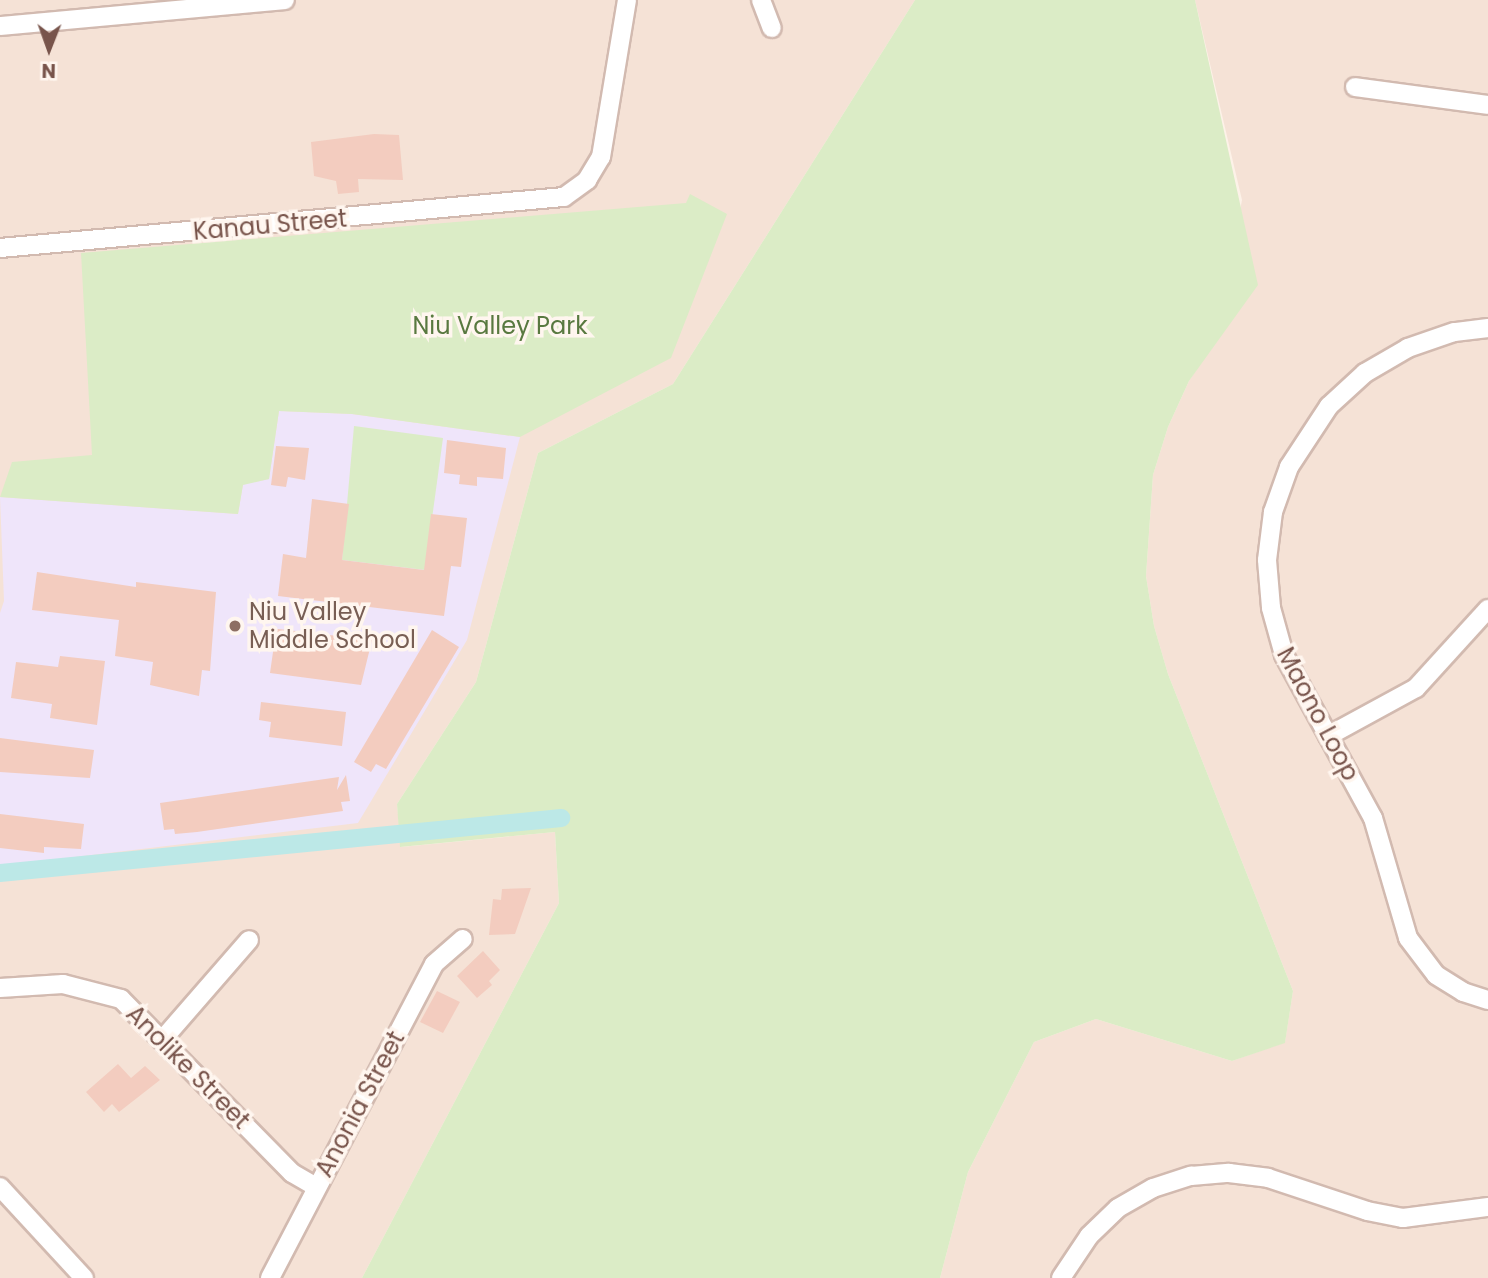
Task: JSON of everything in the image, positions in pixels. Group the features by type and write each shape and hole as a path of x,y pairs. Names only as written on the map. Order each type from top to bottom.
{"street":[{"path":"0,26 285,0"},
{"name":"Kanau Street","path":"0,248 539,202 572,192 598,165 627,0"},
{"path":"761,0 772,28"},
{"path":"1354,87 1488,105"},
{"name":"Maono Loop","path":"1488,328 1431,339 1365,373 1329,406 1289,467 1269,536 1270,608 1284,655 1373,818 1403,926 1415,950 1449,984 1488,1000"},
{"path":"1328,736 1416,688 1488,609"},
{"name":"Anonia Street","path":"270,1278 433,964 463,939"},
{"path":"163,1039 249,940"},
{"name":"Anolike Street","path":"0,988 63,984 107,992 133,1009 292,1173 316,1187"},
{"path":"1061,1278 1088,1236 1118,1208 1153,1188 1191,1176 1229,1173 1268,1178 1367,1211 1403,1218 1488,1207"},
{"path":"0,1188 84,1278"}],"shaded area":[{"path":"0,0 915,0 673,384 538,453 476,682 397,804 401,847 555,832 559,903 362,1278 0,1278"},
{"path":"1195,0 1488,0 1488,1278 940,1278 968,1172 1034,1042 1096,1019 1232,1061 1285,1042 1293,991 1168,674 1154,626 1146,576 1153,475 1168,427 1189,381 1216,339 1242,200"},
{"name":"Niu Valley Middle School","path":"279,411 352,414 520,437 467,640 358,823 0,866 0,613 4,601 0,497 238,514 243,484 269,479"}],"green space":[{"path":"915,0 1195,0 1258,285 1189,381 1168,427 1153,475 1146,576 1154,626 1168,674 1293,991 1285,1043 1232,1061 1096,1019 1034,1042 968,1172 940,1278 362,1278 559,903 555,832 400,847 397,804 476,682 538,453 673,384"},
{"name":"Niu Valley Park","path":"690,194 727,214 671,358 520,437 352,414 279,411 269,479 243,485 238,514 0,497 12,462 92,455 81,253 686,203"},
{"path":"354,426 443,438 425,570 342,560"}],"building":[{"path":"374,134 399,135 403,180 358,179 359,192 338,194 336,181 314,176 311,142"},
{"path":"447,440 506,448 503,479 477,477 477,486 459,484 460,475 444,473"},
{"path":"276,446 309,448 305,480 288,477 286,487 271,485"},
{"path":"312,499 349,504 342,560 424,570 431,514 467,518 461,567 451,566 444,616 278,596 283,554 306,558"},
{"path":"37,572 136,587 136,582 216,592 210,671 202,670 199,696 150,685 153,662 115,656 119,620 32,610"},
{"path":"270,628 372,640 361,685 270,673 274,645 268,645"},
{"path":"432,630 459,647 386,769 376,764 371,772 354,762"},
{"path":"60,656 105,661 97,725 50,718 52,704 11,698 16,662 58,667"},
{"path":"261,702 346,712 342,746 269,737 271,722 259,720"},
{"path":"0,738 94,750 90,778 0,772"},
{"path":"346,775 350,801 341,802 343,811 197,832 175,834 174,829 164,830 160,803 339,777 337,790"},
{"path":"0,814 84,824 81,849 44,847 44,853 0,848"},
{"path":"531,888 515,934 489,935 493,899 501,900 502,889"},
{"path":"483,951 500,970 489,981 492,985 477,998 457,976"},
{"path":"437,991 460,1002 443,1033 420,1022"},
{"path":"118,1064 131,1078 145,1066 160,1080 119,1112 112,1104 104,1112 86,1092"}],"waterway":[{"path":"0,873 561,818"}],"place":[{"name":"Niu Valley Middle School","path":"235,626"}]}
